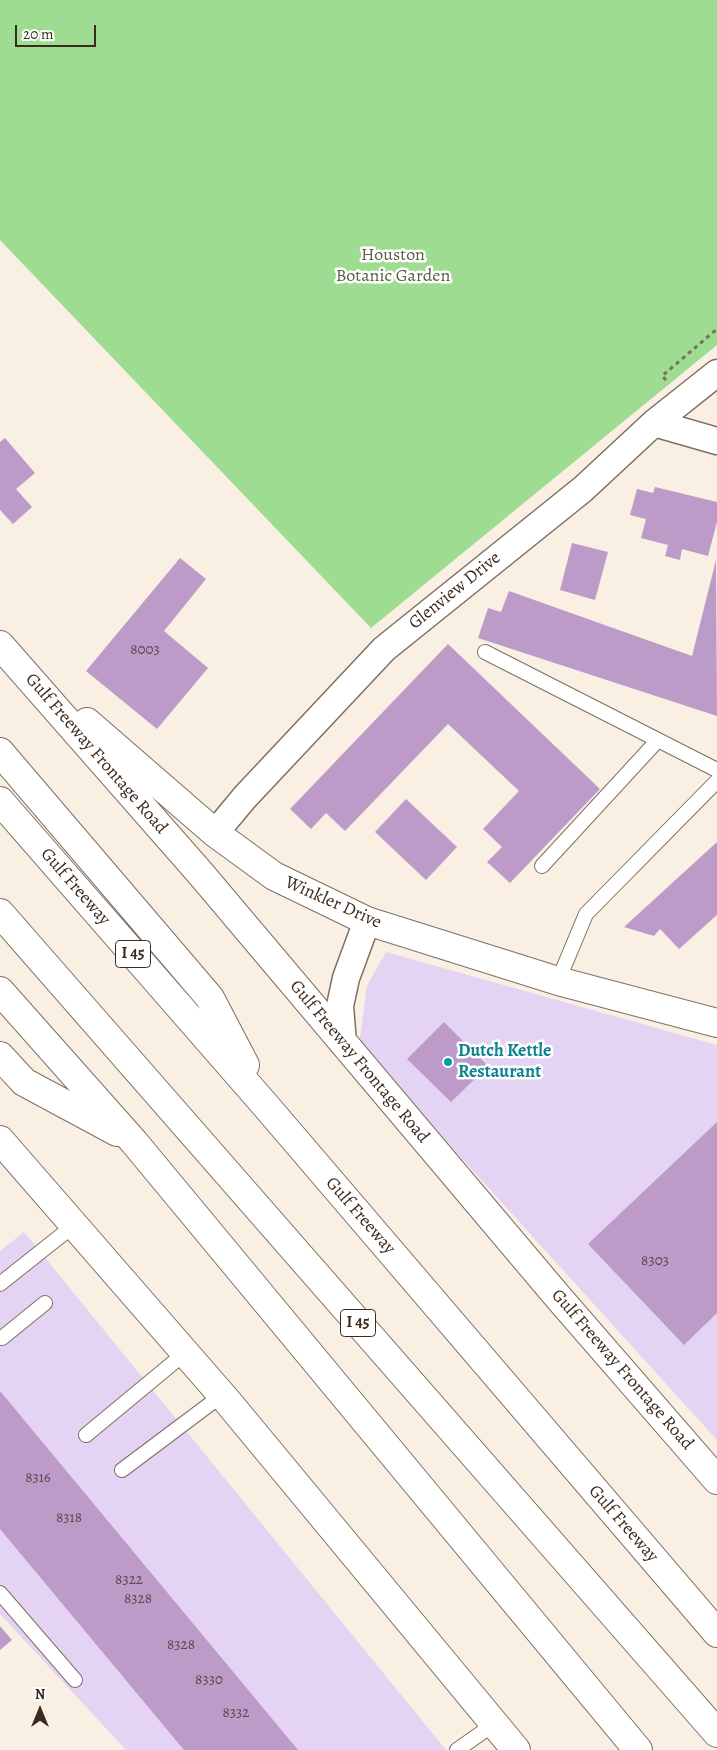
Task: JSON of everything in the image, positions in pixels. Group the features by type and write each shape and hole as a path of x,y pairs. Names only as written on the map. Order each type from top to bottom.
{"main road":[{"name":"Winkler Drive","path":"7,652 216,833 274,876 367,921 558,981 717,1023"},
{"name":"Gulf Freeway Frontage Road","path":"7,652 201,874 558,1297 717,1480"},
{"path":"0,752 210,998 266,1106"},
{"name":"Gulf Freeway","path":"0,801 266,1106 717,1633"},
{"name":"I 45","path":"0,913 717,1733"},
{"path":"0,991 134,1142 638,1750"},
{"path":"0,1056 24,1082 134,1142"},
{"path":"0,1140 222,1395 516,1750"}],"street":[{"name":"Glenview Drive","path":"216,833 252,790 384,649 583,489 654,423 717,373"},
{"path":"654,423 717,441"},
{"path":"343,1043 340,1006 346,978 367,921"}],"lane":[{"path":"485,652 717,770"},
{"path":"542,866 658,740"},
{"path":"558,981 586,914 717,781"},
{"path":"0,1284 73,1226"},
{"path":"2,1338 45,1303"},
{"path":"86,1435 185,1353"},
{"path":"122,1470 222,1395"},
{"path":"0,1594 75,1680"},
{"path":"457,1750 494,1724"}],"path":[{"path":"662,376 717,329"}],"shaded area":[{"path":"386,952 717,1045 717,1440 359,1045 367,986"},
{"path":"24,1232 446,1750 126,1750 0,1614 0,1251"}],"green space":[{"name":"Houston Botanic Garden","path":"0,0 717,0 717,345 371,628 0,240"}],"building":[{"path":"5,438 35,473 16,489 32,507 13,524 0,510 0,442"},
{"path":"655,487 717,502 717,522 708,556 682,549 680,560 665,556 668,545 641,538 646,519 630,515 637,489 653,493"},
{"path":"572,543 608,552 595,600 560,590"},
{"path":"180,558 206,579 164,631 208,668 157,729 86,671"},
{"path":"716,560 717,716 478,638 488,608 501,612 509,591 692,656"},
{"path":"448,644 600,789 510,883 487,862 502,847 483,829 519,791 448,724 345,831 326,813 311,829 290,809"},
{"path":"406,799 457,847 426,880 375,832"},
{"path":"717,842 717,915 679,949 660,929 654,936 624,927"},
{"name":"Dutch Kettle Restaurant","path":"444,1022 488,1066 451,1102 407,1059"},
{"path":"717,1122 717,1313 684,1345 588,1244"},
{"path":"0,1391 298,1750 184,1750 0,1529"},
{"path":"0,1626 12,1640 0,1650"}],"place":[{"name":"Dutch Kettle Restaurant","path":"448,1062"}]}
